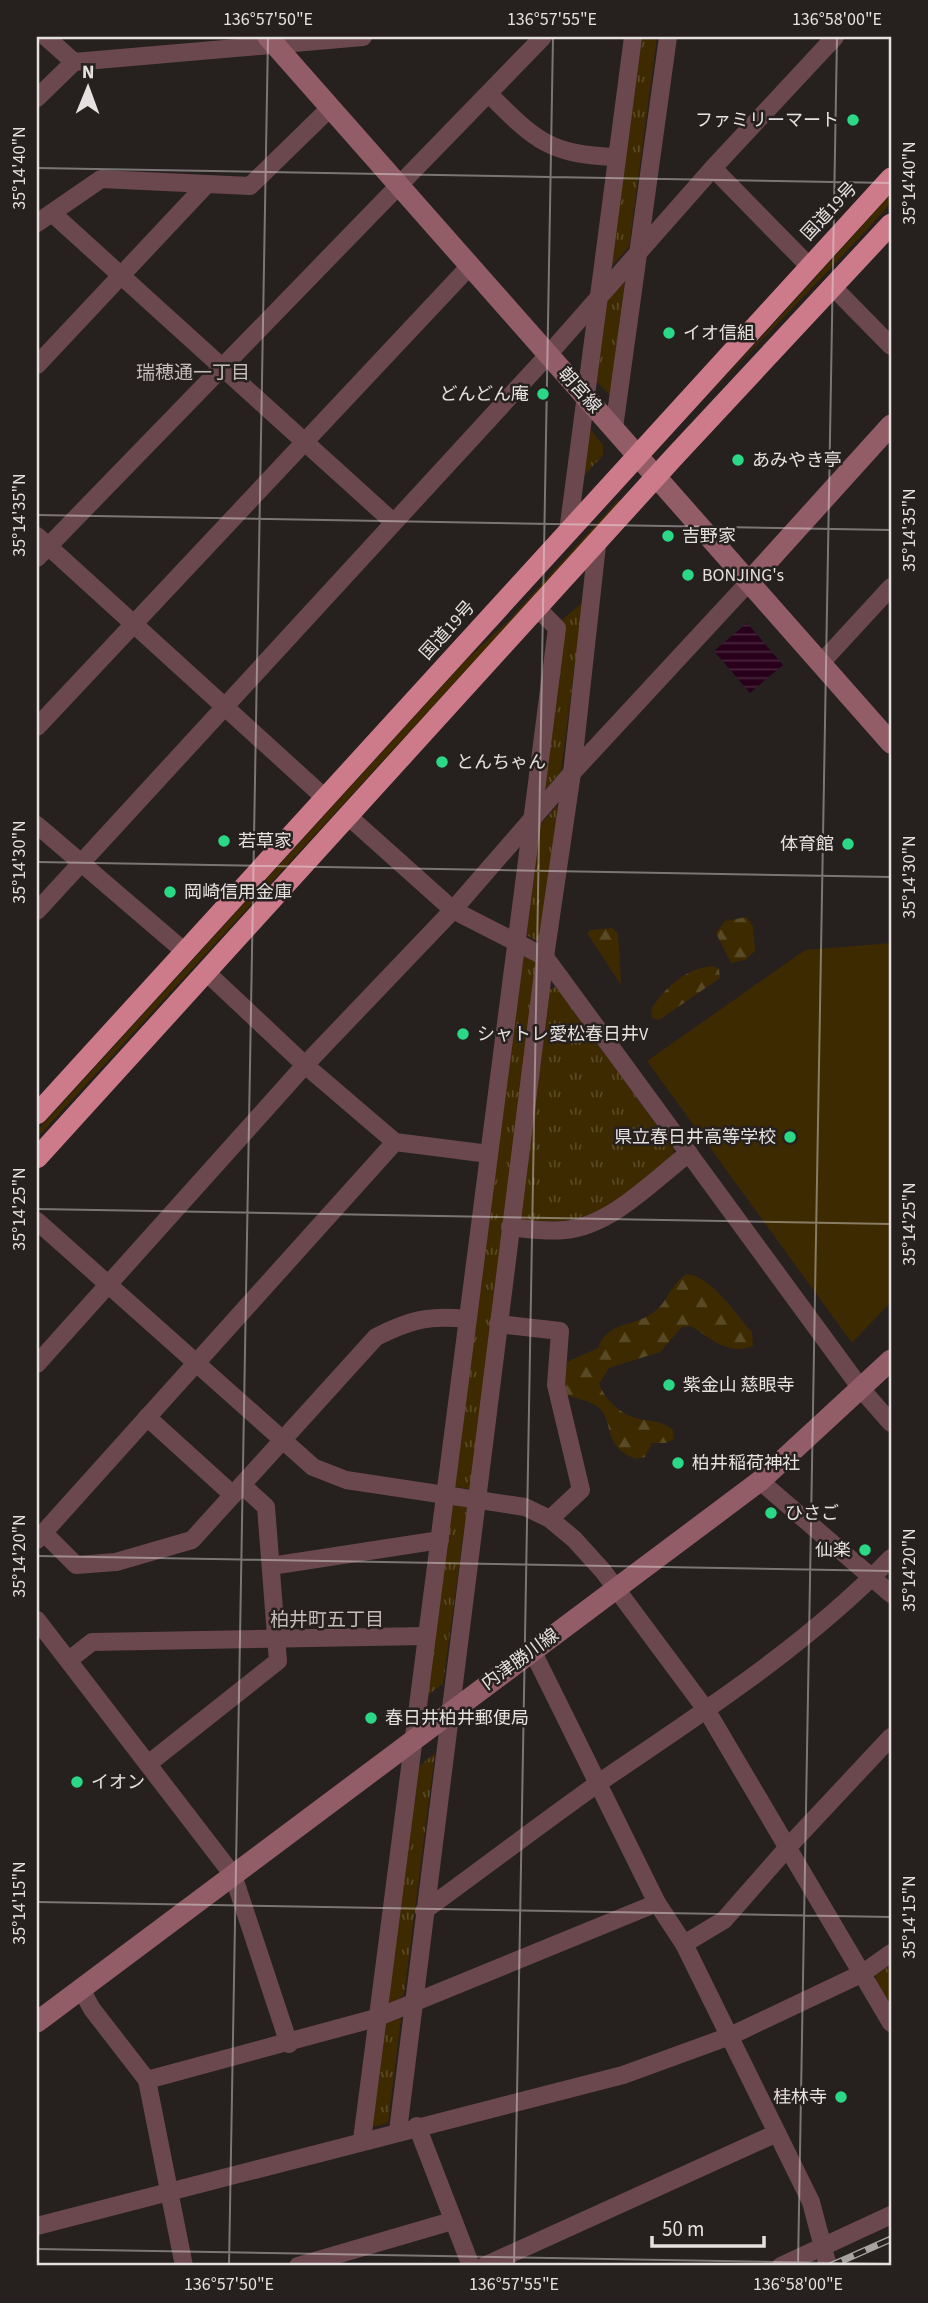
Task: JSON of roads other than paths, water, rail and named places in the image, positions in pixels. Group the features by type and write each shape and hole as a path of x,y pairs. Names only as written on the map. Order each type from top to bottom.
{"highway":[{"name":"国道19号","path":"37,1114 637,453 891,178"},
{"path":"37,1158 656,477 891,224"}],"street":[{"path":"46,37 74,62"},
{"path":"37,98 74,62 272,41 363,37"},
{"path":"325,798 133,623 41,547 544,37"},
{"path":"568,532 633,37"},
{"path":"614,428 668,37"},
{"path":"37,911 392,521 548,355 713,168 835,37"},
{"name":"朝宮線","path":"272,41 891,743"},
{"path":"489,94 540,142 560,151 617,157"},
{"path":"37,223 101,180 250,186 330,108"},
{"path":"713,168 809,266"},
{"path":"37,365 206,185"},
{"path":"52,213 392,521"},
{"path":"37,727 469,267"},
{"path":"833,287 891,346"},
{"path":"37,1364 305,1065 453,910 572,773 891,425"},
{"path":"362,2140 440,1540 460,1497 498,1324 545,957 572,773 597,545"},
{"path":"821,663 891,587"},
{"path":"398,2131 450,1710 467,1319 557,628 538,609"},
{"path":"348,816 453,910 545,957 862,1390 891,1423"},
{"path":"37,825 184,951"},
{"path":"205,972 305,1065 395,1142 489,1154"},
{"path":"395,1142 40,1537 76,1565 116,1562 192,1540 376,1337 406,1322 437,1316 467,1319"},
{"path":"510,1227 567,1230 587,1225 621,1205 690,1153"},
{"path":"37,1221 313,1467 346,1479 525,1507 550,1519 574,1539 617,1587 707,1711 891,2024"},
{"path":"498,1324 560,1331 556,1385 581,1490 550,1519"},
{"name":"内津勝川線","path":"37,2022 760,1480 862,1390 891,1360"},
{"path":"147,1417 237,1490 266,1507 278,1661 148,1764"},
{"path":"760,1480 891,1594"},
{"path":"271,1566 440,1540"},
{"path":"424,1911 600,1783 707,1711 795,1644 891,1559"},
{"path":"37,1620 233,1875 289,2044"},
{"path":"68,1660 92,1642 426,1636"},
{"path":"532,1650 657,1903 684,1944 811,2202 828,2266"},
{"path":"684,1944 724,1920 891,1737"},
{"path":"147,2081 376,2018 657,1903"},
{"path":"37,2226 362,2140 623,2075 730,2036 863,1973 891,1953"},
{"path":"81,1989 92,2009 147,2081 184,2266"},
{"path":"417,2126 471,2266"},
{"path":"484,2266 777,2133"},
{"path":"782,2266 891,2215"},
{"path":"298,2266 452,2221"}],"railway":[{"path":"830,2266 891,2239"}],"place":[{"name":"ファミリーマート","path":"853,120"},
{"name":"イオ信組","path":"669,333"},
{"name":"どんどん庵","path":"543,394"},
{"name":"あみやき亭","path":"738,460"},
{"name":"吉野家","path":"668,536"},
{"name":"BONJING's","path":"688,575"},
{"name":"とんちゃん","path":"442,762"},
{"name":"若草家","path":"224,841"},
{"name":"体育館","path":"848,844"},
{"name":"岡崎信用金庫","path":"170,892"},
{"name":"シャトレ愛松春日井V","path":"463,1034"},
{"name":"県立春日井高等学校","path":"790,1137"},
{"name":"紫金山 慈眼寺","path":"669,1385"},
{"name":"柏井稲荷神社","path":"678,1463"},
{"name":"ひさご","path":"771,1513"},
{"name":"仙楽","path":"865,1550"},
{"name":"春日井柏井郵便局","path":"371,1718"},
{"name":"イオン","path":"77,1782"},
{"name":"桂林寺","path":"841,2097"}],"district":[{"name":"瑞穂通一丁目","path":"193,372"},
{"name":"柏井町五丁目","path":"327,1619"}]}
